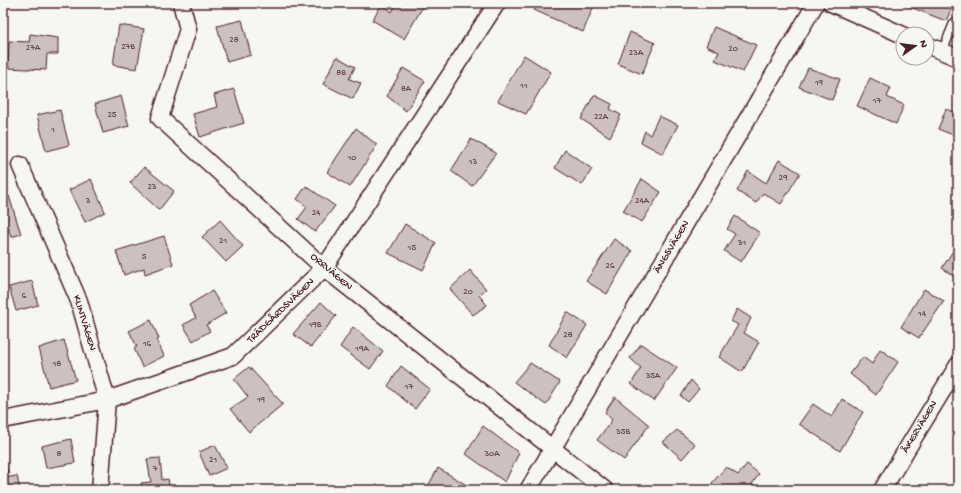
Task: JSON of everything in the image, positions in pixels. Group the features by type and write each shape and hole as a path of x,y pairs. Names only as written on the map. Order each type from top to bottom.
{"street":[{"name":"ORRVÄGEN","path":"181,3 188,29 160,118 324,268 605,490"},
{"name":"TRÄDGÅRDSVÄGEN","path":"3,420 107,400 233,356 324,268 497,3"},
{"name":"ÄNGSVÄGEN","path":"528,490 816,3"},
{"path":"838,4 895,30"},
{"path":"935,49 958,58"},
{"name":"KLINTVÄGEN","path":"20,165 79,301 107,400 100,490"},
{"name":"ÅKERVÄGEN","path":"882,490 957,368"}],"lane":[{"path":"942,52 954,22"}],"building":[{"path":"397,3 425,3 404,39 372,20 382,4 392,12"},
{"path":"537,3 595,3 583,32 534,10"},
{"path":"900,3 954,3 946,21"},
{"path":"242,20 251,55 227,62 217,26"},
{"path":"119,25 144,29 137,69 113,65"},
{"path":"714,27 756,45 743,72 715,60 719,52 706,46"},
{"path":"630,32 655,43 642,74 618,64"},
{"path":"30,34 58,38 58,54 47,54 46,70 8,68 9,41 29,42"},
{"path":"524,55 551,72 526,114 498,101"},
{"path":"337,57 355,67 349,79 361,83 353,99 323,84"},
{"path":"403,68 425,81 406,111 387,96"},
{"path":"808,68 840,79 832,100 799,87"},
{"path":"870,78 891,88 887,97 904,105 896,124 857,106"},
{"path":"234,89 244,123 200,137 193,114 217,107 214,95"},
{"path":"594,95 612,104 610,109 621,115 610,137 581,119"},
{"path":"121,96 129,126 103,133 95,104"},
{"path":"946,109 958,113 958,137 938,129"},
{"path":"60,110 69,145 46,151 37,115"},
{"path":"659,116 678,125 663,154 641,142 645,131 650,135"},
{"path":"356,128 377,145 350,187 327,172"},
{"path":"471,139 496,153 472,186 451,171"},
{"path":"565,150 592,169 582,185 555,168"},
{"path":"779,160 800,173 781,204 763,193 756,203 737,191 748,171 766,183"},
{"path":"144,167 174,191 159,210 130,183"},
{"path":"91,179 105,212 85,222 69,190"},
{"path":"642,179 661,192 642,222 623,211"},
{"path":"306,186 335,206 315,232 298,219 307,207 297,199"},
{"path":"9,196 21,234 11,237 8,227 3,228 3,198"},
{"path":"735,216 760,233 741,262 724,251 735,234 727,229"},
{"path":"220,220 243,246 226,262 202,237"},
{"path":"405,224 436,243 423,270 388,253"},
{"path":"164,236 173,264 145,274 144,268 124,275 116,251"},
{"path":"614,239 632,251 607,294 586,281"},
{"path":"958,243 958,279 942,268"},
{"path":"470,270 486,289 479,295 487,305 473,315 450,289"},
{"path":"32,281 38,305 16,311 9,287"},
{"path":"924,289 944,301 919,338 901,327"},
{"path":"212,291 226,313 206,325 210,331 193,341 183,325 196,318 189,305"},
{"path":"321,302 336,316 311,347 293,334"},
{"path":"737,309 751,318 744,333 759,342 742,372 719,357 738,325 731,321"},
{"path":"567,312 587,325 567,358 549,345"},
{"path":"151,320 164,356 142,367 134,348 137,347 129,331"},
{"path":"353,327 383,351 370,369 340,347"},
{"path":"64,340 76,380 49,387 39,348"},
{"path":"641,344 677,368 654,401 631,384 641,368 630,358"},
{"path":"880,349 898,362 876,395 850,374 863,357 872,364"},
{"path":"530,363 560,382 546,405 514,382"},
{"path":"401,366 430,389 415,409 388,386"},
{"path":"249,367 283,404 249,432 230,409 248,397 234,379"},
{"path":"691,380 699,389 688,402 681,396"},
{"path":"615,397 649,425 624,460 597,440 612,420 605,412"},
{"path":"842,399 863,412 840,451 799,424 813,404 832,417"},
{"path":"483,426 519,453 505,482 466,454"},
{"path":"677,430 695,444 682,459 663,442"},
{"path":"71,439 75,463 46,468 42,446"},
{"path":"215,445 227,468 209,476 199,452"},
{"path":"3,450 8,473 3,474"},
{"path":"160,458 162,480 168,479 170,490 142,490 141,483 151,482 147,459"},
{"path":"747,464 759,474 748,490 718,490 712,483 726,467 738,475"},
{"path":"438,468 475,490 426,490"},
{"path":"17,476 20,490 3,490 3,478"}]}
